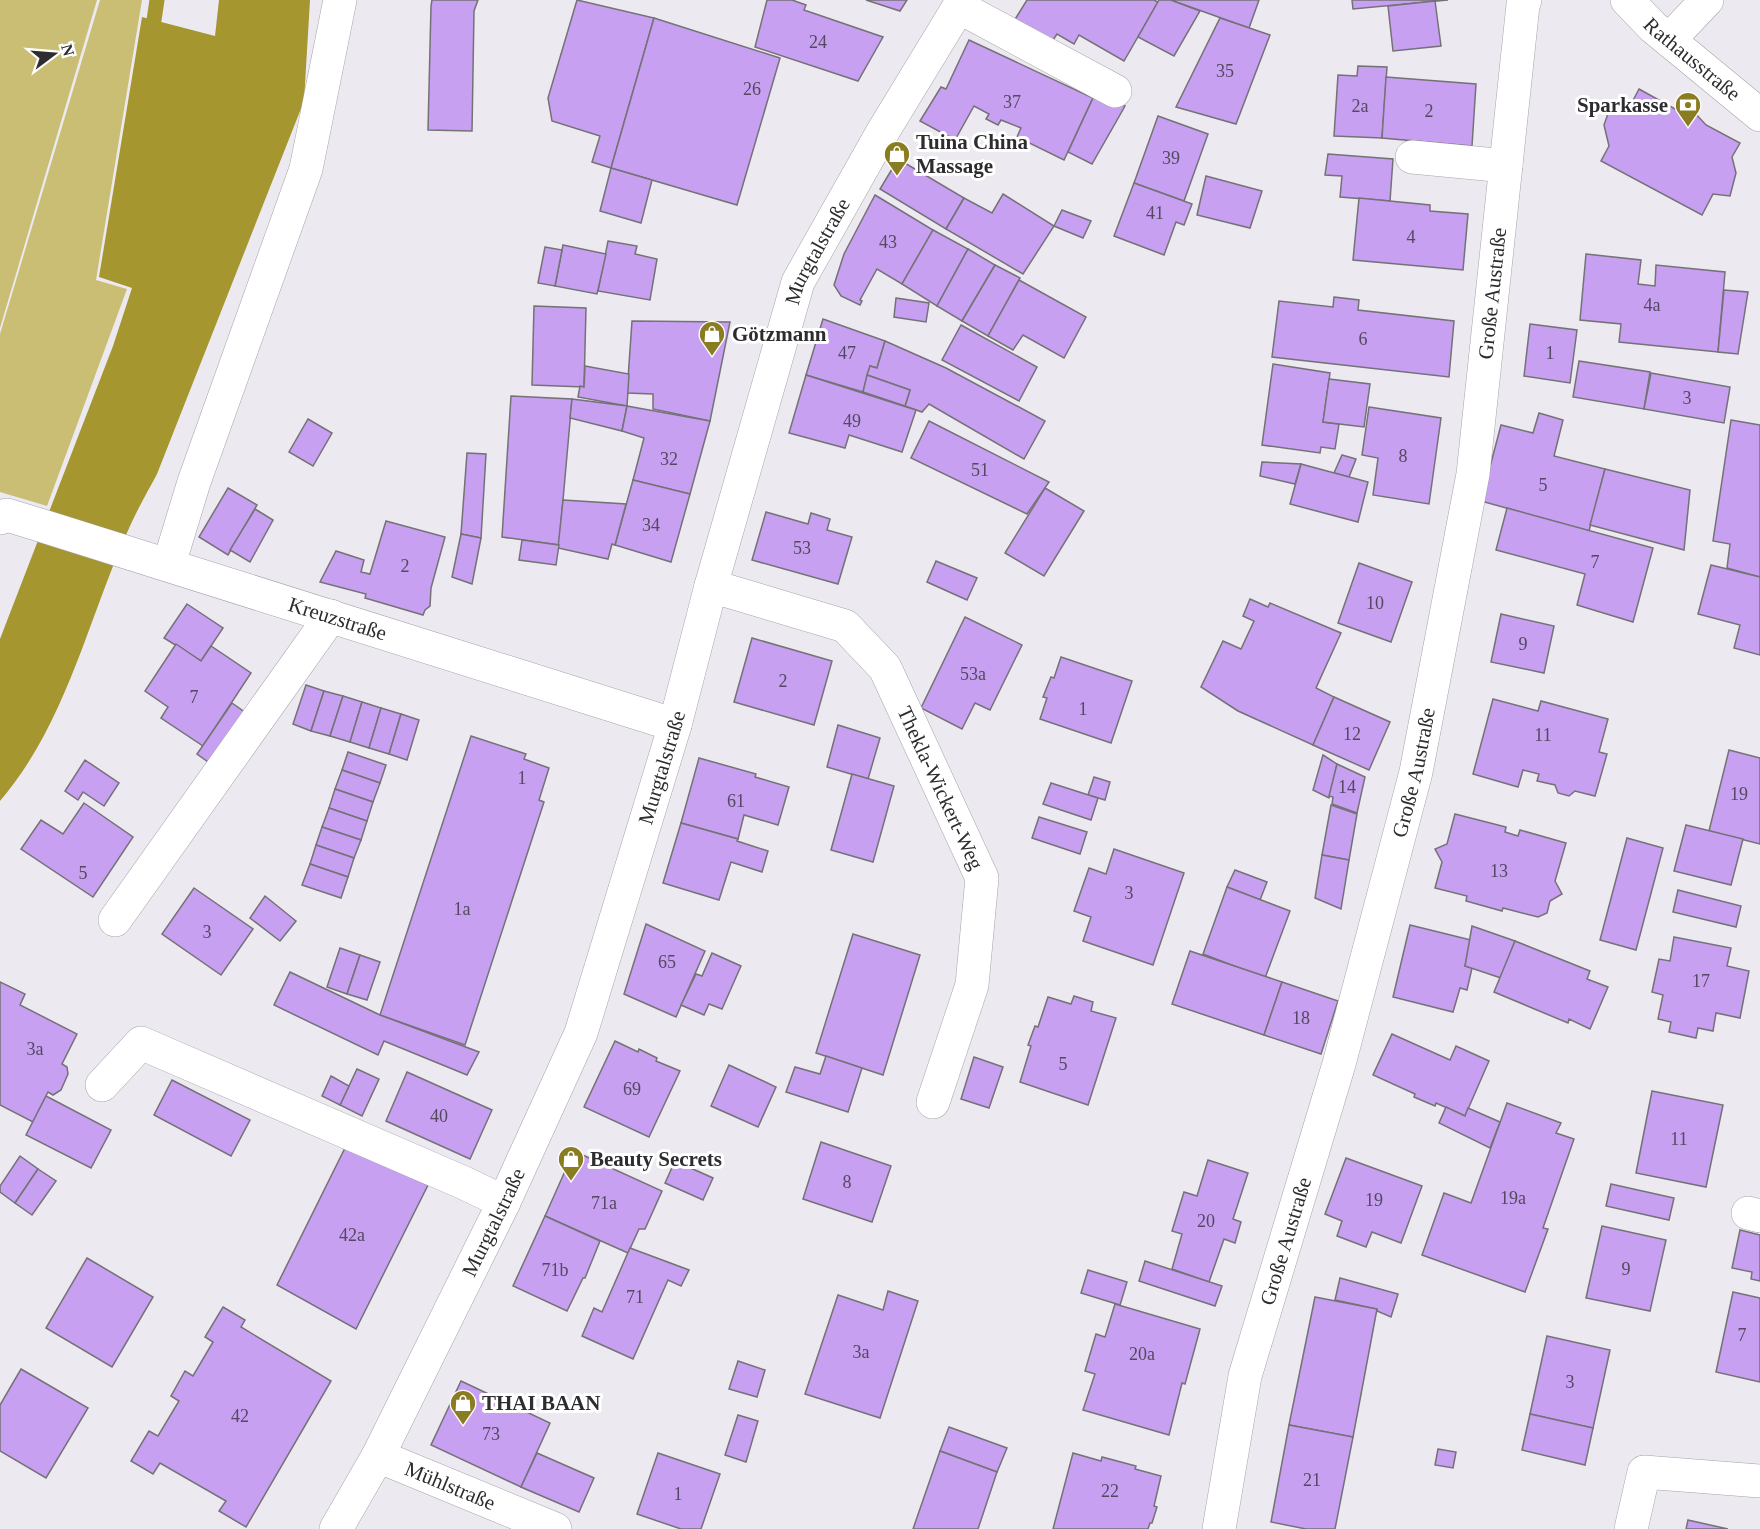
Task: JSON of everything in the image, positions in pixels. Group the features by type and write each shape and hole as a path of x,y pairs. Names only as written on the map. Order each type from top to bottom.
{"street":[{"path":"157,561 194,482 306,169 340,0"},
{"name":"Große Austraße","path":"1219,1529 1245,1376 1339,1064 1416,772 1473,474 1522,5 1525,0"},
{"name":"Rathausstraße","path":"1627,0 1653,27 1760,115"},
{"path":"1669,40 1707,0"},
{"path":"961,4 1114,91"},
{"name":"Murgtalstraße","path":"336,1529 378,1456 504,1202 581,1033 675,725 711,586 798,282 882,133 961,4"},
{"path":"1412,157 1506,166"},
{"name":"Kreuzstraße","path":"0,518 7,515 43,525 675,725"},
{"name":"Thekla-Wickert-Weg","path":"711,586 845,626 885,668 982,878 972,985 933,1102"},
{"path":"115,920 331,616"},
{"path":"102,1085 141,1043 504,1202"},
{"name":"Mühlstraße","path":"378,1456 555,1529"},
{"path":"1631,1529 1644,1472 1760,1481"}],"shaded area":[{"path":"0,0 97,0 0,328"},
{"path":"100,0 142,0 96,280 127,289 47,506 0,492 0,334"},
{"path":"219,0 310,0 304,101 157,474 133,519 60,704 43,738 0,801 0,639 113,346 132,288 99,277 142,17 215,36"}],"building":[{"path":"432,0 478,0 474,11 472,131 428,130"},
{"path":"577,0 654,18 611,168 592,162 600,136 552,121 548,98"},
{"path":"767,0 792,0 806,5 804,10 883,37 858,81 755,47"},
{"path":"866,0 907,0 900,11"},
{"path":"1027,0 1154,0 1158,2 1124,61 1079,35 1074,44 1057,34 1051,43 1014,21"},
{"path":"1159,0 1171,0 1200,11 1174,56 1138,37"},
{"path":"1171,0 1259,0 1249,28"},
{"path":"1352,0 1448,0 1353,9"},
{"path":"1435,1 1441,46 1393,51 1388,6"},
{"path":"654,18 780,58 737,205 611,168"},
{"path":"1220,18 1270,35 1236,124 1176,107"},
{"path":"969,40 1093,98 1064,160 1017,137 1021,128 1001,120 998,125 986,119 989,114 974,106 955,140 920,121 941,87 946,89"},
{"path":"1358,66 1387,67 1382,138 1334,136 1338,75 1357,76"},
{"path":"1386,77 1476,84 1472,146 1382,138"},
{"path":"1639,89 1675,109 1686,108 1694,112 1706,125 1740,143 1732,157 1736,173 1730,196 1713,194 1702,215 1601,161 1609,146 1604,125 1610,108 1628,110"},
{"path":"1093,98 1125,106 1092,164 1068,152"},
{"path":"1158,116 1208,134 1184,201 1134,183"},
{"path":"1328,154 1393,159 1390,201 1340,197 1342,176 1325,175"},
{"path":"898,159 964,198 946,229 880,189"},
{"path":"611,168 652,180 641,223 600,211"},
{"path":"1206,176 1262,191 1250,228 1197,215"},
{"path":"1134,183 1192,204 1184,225 1176,222 1164,255 1114,236"},
{"path":"1003,194 1054,226 1023,274 946,229 964,198 992,213"},
{"path":"875,195 933,230 902,284 877,269 860,300 862,301 860,305 841,296 834,285 844,254"},
{"path":"1359,198 1430,205 1430,211 1468,214 1463,270 1353,260"},
{"path":"1062,210 1091,221 1083,238 1054,226"},
{"path":"933,230 968,249 937,306 902,284"},
{"path":"608,241 637,246 635,254 657,259 650,300 598,291"},
{"path":"563,245 606,254 597,294 555,286"},
{"path":"545,247 562,250 555,286 538,283"},
{"path":"968,249 995,265 962,321 937,306"},
{"path":"1586,254 1641,260 1638,284 1655,286 1656,265 1725,272 1718,352 1619,342 1621,324 1580,320"},
{"path":"995,265 1020,278 988,336 962,321"},
{"path":"1019,280 1086,317 1064,358 1023,335 1013,350 988,336"},
{"path":"1724,290 1748,292 1738,354 1718,352"},
{"path":"1334,297 1359,300 1358,310 1454,321 1449,377 1272,357 1279,301 1333,307"},
{"path":"896,298 929,303 926,322 894,317"},
{"path":"534,306 586,308 584,387 532,385"},
{"path":"823,319 885,341 877,368 870,366 863,392 806,375"},
{"path":"632,321 730,322 710,421 653,409 653,394 627,393"},
{"path":"1530,324 1577,330 1570,383 1524,376"},
{"path":"961,325 1037,367 1019,401 942,360"},
{"path":"885,341 946,368 1045,421 1024,459 929,404 922,412 905,406 910,390 867,375 870,366 877,368"},
{"path":"1579,361 1650,372 1644,409 1573,397"},
{"path":"1273,364 1330,373 1323,422 1339,424 1335,449 1321,447 1320,453 1262,445"},
{"path":"585,366 629,374 627,406 578,397 580,386 584,387"},
{"path":"1651,373 1730,387 1724,423 1644,409"},
{"path":"806,375 916,410 902,452 849,435 845,448 789,433"},
{"path":"867,375 910,390 905,406 863,392"},
{"path":"1329,379 1370,384 1364,427 1323,422"},
{"path":"511,396 572,399 559,545 502,537"},
{"path":"572,399 627,406 622,431 570,418"},
{"path":"627,406 710,421 690,494 633,480 644,438 622,431"},
{"path":"1369,407 1441,418 1429,504 1373,495 1378,458 1362,455"},
{"path":"1539,413 1563,420 1554,456 1605,469 1589,531 1481,501 1501,425 1533,433"},
{"path":"308,419 332,433 313,466 289,452"},
{"path":"1731,420 1760,425 1760,577 1727,568 1730,544 1713,541"},
{"path":"929,421 1049,482 1027,514 911,458"},
{"path":"467,453 486,454 481,538 461,534"},
{"path":"1342,455 1356,459 1349,477 1334,473"},
{"path":"1262,462 1301,464 1295,484 1260,476"},
{"path":"1301,464 1368,482 1358,522 1290,504"},
{"path":"1605,469 1690,490 1684,550 1590,525"},
{"path":"633,480 690,494 671,562 615,545"},
{"path":"228,488 257,505 228,555 199,537"},
{"path":"1045,488 1084,511 1044,576 1005,553"},
{"path":"563,500 626,504 615,545 612,544 608,559 558,548"},
{"path":"1507,508 1653,548 1633,622 1577,605 1585,574 1496,550"},
{"path":"255,509 273,520 250,562 230,550"},
{"path":"766,512 808,524 811,513 830,519 827,530 852,537 838,584 752,560"},
{"path":"386,521 445,537 431,588 430,606 423,615 365,598 366,594 320,582 336,551 364,560 361,572 370,574"},
{"path":"461,534 481,538 472,584 452,577"},
{"path":"522,540 559,545 556,565 519,560"},
{"path":"936,561 977,578 967,600 927,582"},
{"path":"1359,563 1412,582 1391,642 1338,623"},
{"path":"1711,565 1760,577 1760,655 1734,648 1740,625 1698,614"},
{"path":"1250,599 1268,607 1270,603 1341,633 1316,688 1334,697 1313,745 1238,711 1201,687 1223,641 1241,649 1254,621 1243,616"},
{"path":"187,604 223,628 201,661 164,638"},
{"path":"1501,614 1554,626 1544,673 1491,662"},
{"path":"965,617 1022,645 990,710 975,703 962,729 921,708"},
{"path":"752,638 832,661 814,725 734,702"},
{"path":"176,644 201,661 211,646 251,673 203,746 161,718 168,707 145,691"},
{"path":"1061,657 1132,681 1111,743 1040,719 1047,698 1043,697 1051,677 1054,678"},
{"path":"306,685 324,691 311,731 293,724"},
{"path":"324,691 343,696 330,736 311,731"},
{"path":"343,696 362,702 350,742 330,736"},
{"path":"1334,697 1390,722 1369,770 1313,745"},
{"path":"1493,699 1538,711 1541,701 1608,719 1599,752 1607,754 1595,796 1575,791 1569,796 1558,793 1555,785 1537,781 1539,774 1523,770 1518,787 1473,774"},
{"path":"362,702 381,708 369,748 350,742"},
{"path":"232,703 246,713 211,764 197,754"},
{"path":"381,708 401,714 389,754 369,748"},
{"path":"401,714 419,720 407,760 389,754"},
{"path":"838,725 880,738 868,779 827,767"},
{"path":"471,736 526,754 524,759 549,768 539,800 544,802 465,1045 380,1015"},
{"path":"1729,750 1760,758 1760,844 1709,831"},
{"path":"348,752 386,765 380,783 342,770"},
{"path":"1323,755 1337,764 1329,798 1313,790"},
{"path":"699,758 756,774 755,777 789,787 778,825 744,815 738,839 681,823"},
{"path":"85,760 119,783 104,806 83,792 78,800 65,791"},
{"path":"1337,764 1365,777 1357,813 1332,804 1333,797 1329,796"},
{"path":"342,770 380,783 373,802 335,789"},
{"path":"852,774 894,786 873,862 831,850"},
{"path":"1094,777 1110,782 1105,800 1088,795"},
{"path":"1051,783 1098,798 1091,820 1043,804"},
{"path":"335,789 373,802 367,821 329,808"},
{"path":"84,803 133,837 93,897 21,849 41,820 63,834"},
{"path":"1331,805 1357,814 1349,860 1322,855"},
{"path":"329,808 367,821 361,840 322,827"},
{"path":"1455,814 1506,827 1505,832 1518,836 1520,830 1566,843 1555,881 1562,894 1550,901 1547,913 1538,917 1503,908 1502,911 1466,901 1467,896 1435,888 1442,862 1435,849 1447,844"},
{"path":"1039,817 1087,832 1080,854 1032,838"},
{"path":"681,823 738,839 737,841 768,851 762,872 731,862 719,900 663,883"},
{"path":"1686,825 1743,839 1731,885 1674,871"},
{"path":"322,827 361,840 354,858 316,845"},
{"path":"1627,838 1663,848 1636,950 1600,940"},
{"path":"316,845 354,858 348,877 310,864"},
{"path":"1114,849 1184,873 1153,965 1083,941 1091,917 1074,911 1089,868 1106,874"},
{"path":"1322,855 1349,860 1341,909 1315,898"},
{"path":"310,864 348,877 341,898 302,885"},
{"path":"1235,870 1267,882 1260,900 1227,887"},
{"path":"1227,887 1290,911 1265,978 1203,954"},
{"path":"194,888 253,929 221,975 162,934"},
{"path":"1678,890 1741,906 1736,927 1673,912"},
{"path":"265,896 296,921 280,941 250,918"},
{"path":"646,924 705,951 676,1017 624,994"},
{"path":"1410,925 1471,940 1465,966 1472,968 1467,990 1460,988 1453,1012 1393,997"},
{"path":"1472,926 1515,941 1501,978 1465,966"},
{"path":"853,934 920,955 883,1075 816,1053"},
{"path":"1674,937 1731,948 1727,966 1749,971 1740,1018 1716,1013 1713,1031 1698,1028 1696,1038 1669,1032 1671,1022 1658,1019 1663,995 1652,992 1659,959 1670,961"},
{"path":"1515,941 1590,971 1587,979 1608,987 1590,1029 1569,1019 1568,1023 1494,992"},
{"path":"340,948 360,955 347,994 327,987"},
{"path":"1190,951 1282,982 1264,1035 1172,1004"},
{"path":"712,953 741,966 722,1009 709,1004 704,1015 681,1005 696,974 702,976"},
{"path":"360,955 380,962 367,1000 347,994"},
{"path":"290,972 380,1015 479,1052 467,1075 384,1041 378,1055 274,1005"},
{"path":"0,982 25,994 20,1005 77,1034 62,1064 67,1067 68,1074 61,1090 53,1095 48,1092 33,1122 0,1105"},
{"path":"1282,982 1338,1001 1321,1054 1264,1035"},
{"path":"1074,996 1093,1002 1091,1011 1116,1018 1088,1105 1020,1082 1031,1046 1028,1045 1035,1026 1038,1027 1048,997 1071,1004"},
{"path":"1392,1034 1450,1060 1456,1046 1489,1061 1465,1116 1436,1103 1435,1106 1414,1097 1415,1094 1373,1075"},
{"path":"615,1041 638,1052 639,1049 657,1058 656,1061 680,1071 649,1137 584,1107"},
{"path":"826,1056 862,1068 848,1112 786,1092 795,1067 820,1074"},
{"path":"974,1057 1003,1067 989,1108 961,1099"},
{"path":"729,1065 776,1087 758,1127 711,1106"},
{"path":"357,1069 379,1079 362,1116 340,1105"},
{"path":"407,1072 492,1110 470,1159 386,1121"},
{"path":"331,1076 349,1086 340,1105 322,1096"},
{"path":"172,1080 250,1120 231,1156 154,1115"},
{"path":"1652,1091 1723,1105 1706,1187 1636,1173"},
{"path":"46,1096 111,1130 91,1168 26,1135"},
{"path":"1507,1103 1561,1123 1556,1133 1574,1139 1543,1228 1548,1229 1525,1292 1422,1255 1444,1193 1471,1203"},
{"path":"1446,1107 1465,1116 1468,1108 1500,1122 1490,1148 1439,1123"},
{"path":"821,1142 891,1166 872,1222 803,1199"},
{"path":"346,1146 428,1185 356,1329 277,1285"},
{"path":"574,1151 662,1191 645,1229 639,1229 628,1253 545,1216"},
{"path":"20,1156 38,1169 15,1203 0,1192 0,1186"},
{"path":"1346,1158 1422,1186 1401,1243 1372,1232 1366,1247 1337,1236 1342,1221 1325,1214"},
{"path":"1208,1160 1248,1173 1233,1219 1241,1222 1235,1243 1224,1239 1209,1282 1172,1269 1182,1234 1172,1231 1184,1192 1197,1196"},
{"path":"675,1161 713,1178 703,1200 665,1183"},
{"path":"38,1169 56,1181 32,1215 15,1203"},
{"path":"1611,1184 1674,1198 1669,1220 1606,1206"},
{"path":"545,1216 600,1241 585,1278 567,1311 513,1286"},
{"path":"1602,1226 1666,1240 1650,1311 1586,1298"},
{"path":"1740,1230 1760,1235 1760,1281 1751,1279 1752,1272 1732,1268"},
{"path":"630,1248 689,1270 681,1286 668,1280 633,1359 582,1336 594,1308 602,1312"},
{"path":"87,1258 153,1297 112,1367 46,1328"},
{"path":"1145,1261 1222,1286 1215,1306 1139,1281"},
{"path":"1088,1270 1127,1282 1120,1305 1081,1293"},
{"path":"1340,1278 1398,1294 1391,1317 1377,1309 1335,1300"},
{"path":"888,1291 918,1301 880,1418 805,1394 838,1295 883,1310"},
{"path":"1733,1292 1760,1298 1760,1382 1716,1372"},
{"path":"1315,1297 1377,1309 1353,1437 1289,1425"},
{"path":"1115,1304 1200,1329 1185,1384 1182,1383 1169,1435 1083,1410 1095,1374 1085,1371 1096,1334 1105,1337"},
{"path":"223,1307 245,1320 241,1327 331,1381 246,1527 219,1511 226,1501 160,1463 153,1474 131,1461 149,1431 158,1436 179,1401 171,1396 185,1371 193,1376 213,1342 205,1337"},
{"path":"1547,1336 1610,1350 1593,1428 1530,1414"},
{"path":"738,1361 765,1370 757,1397 729,1389"},
{"path":"21,1369 88,1408 46,1478 0,1451 0,1405"},
{"path":"461,1381 550,1423 521,1487 431,1445"},
{"path":"1530,1414 1593,1428 1585,1465 1522,1450"},
{"path":"738,1415 758,1421 746,1462 725,1455"},
{"path":"1289,1425 1353,1437 1335,1529 1306,1529 1271,1522"},
{"path":"949,1427 1007,1448 997,1472 940,1451"},
{"path":"1438,1449 1456,1452 1453,1468 1435,1465"},
{"path":"940,1451 997,1472 978,1529 913,1529"},
{"path":"537,1453 594,1478 579,1512 521,1487"},
{"path":"658,1453 720,1474 701,1529 681,1529 637,1514"},
{"path":"1073,1453 1101,1461 1102,1457 1136,1466 1135,1469 1161,1476 1154,1506 1157,1507 1148,1529 1053,1529"},
{"path":"1688,1520 1728,1529 1686,1529"}],"waterway":[{"path":"154,20 157,0"}],"place":[{"name":"Sparkasse","path":"1688,128"},
{"name":"Tuina China Massage","path":"897,177"},
{"name":"Götzmann","path":"712,357"},
{"name":"Beauty Secrets","path":"571,1182"},
{"name":"THAI BAAN","path":"463,1426"}]}
